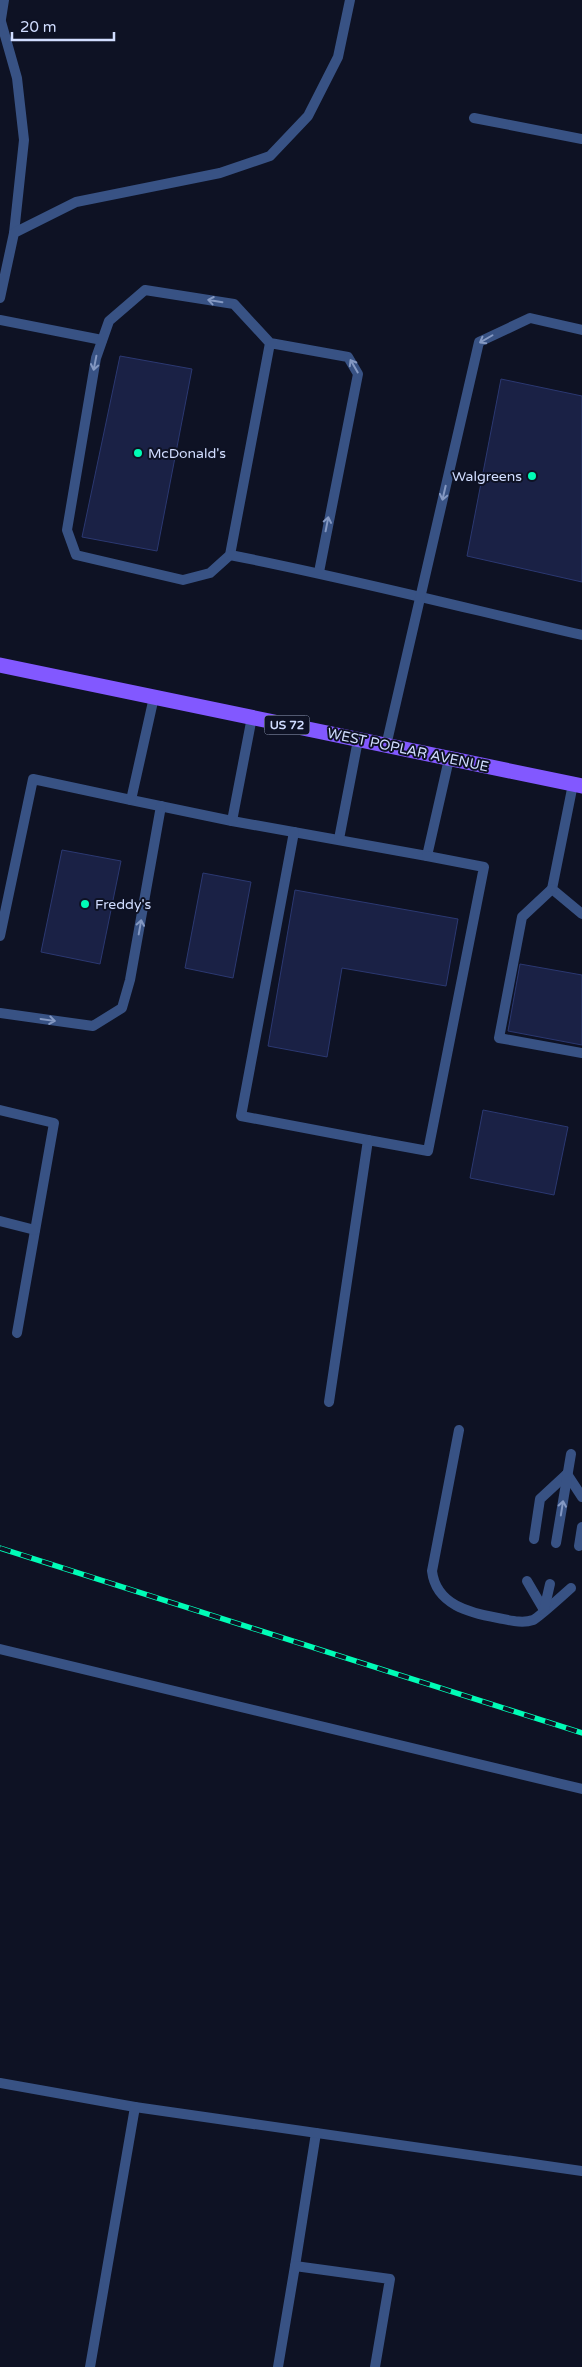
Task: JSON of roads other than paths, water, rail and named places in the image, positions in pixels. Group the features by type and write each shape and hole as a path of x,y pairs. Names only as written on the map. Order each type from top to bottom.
{"main road":[{"name":"WEST POPLAR AVENUE","path":"0,665 578,785"}],"lane":[{"path":"0,298 14,233 24,140 17,78 0,19 4,0"},
{"path":"14,233 76,202 220,173 270,156 308,116 338,57 350,0"},
{"path":"474,118 582,139"},
{"path":"270,343 230,555 210,573 183,580 76,555 67,530 96,358 109,321 145,290 234,304 270,343 348,357 358,374 319,572"},
{"path":"386,746 479,342 530,318 582,330"},
{"path":"0,320 102,340"},
{"path":"230,555 319,572 420,598 582,635"},
{"path":"131,800 154,697"},
{"path":"232,821 252,717"},
{"path":"339,839 358,740"},
{"path":"427,856 449,759"},
{"path":"0,936 32,779 232,821 339,839 484,867 428,1151 241,1116 294,832"},
{"path":"578,785 552,889 522,917 499,1038 582,1053"},
{"path":"0,1013 93,1026 122,1008 130,980 162,806"},
{"path":"552,889 582,914"},
{"path":"0,1110 54,1123 17,1333"},
{"path":"329,1402 368,1140"},
{"path":"0,1221 35,1230"},
{"path":"459,1430 432,1571 433,1583 440,1593 451,1602 474,1613 517,1622 533,1620 571,1588"},
{"path":"556,1543 571,1454"},
{"path":"567,1474 582,1497"},
{"path":"534,1539 540,1499 567,1474"},
{"path":"579,1546 582,1528"},
{"path":"527,1581 544,1610"},
{"path":"544,1610 550,1584"},
{"path":"0,1649 582,1789"},
{"path":"0,2083 135,2107 582,2171"},
{"path":"90,2367 135,2107"},
{"path":"278,2367 316,2133"},
{"path":"295,2266 390,2279 375,2367"}],"railway":[{"path":"0,1548 582,1733"}],"place":[{"name":"McDonald's","path":"138,453"},
{"name":"Walgreens","path":"532,476"},
{"name":"Freddy's","path":"85,904"}]}
